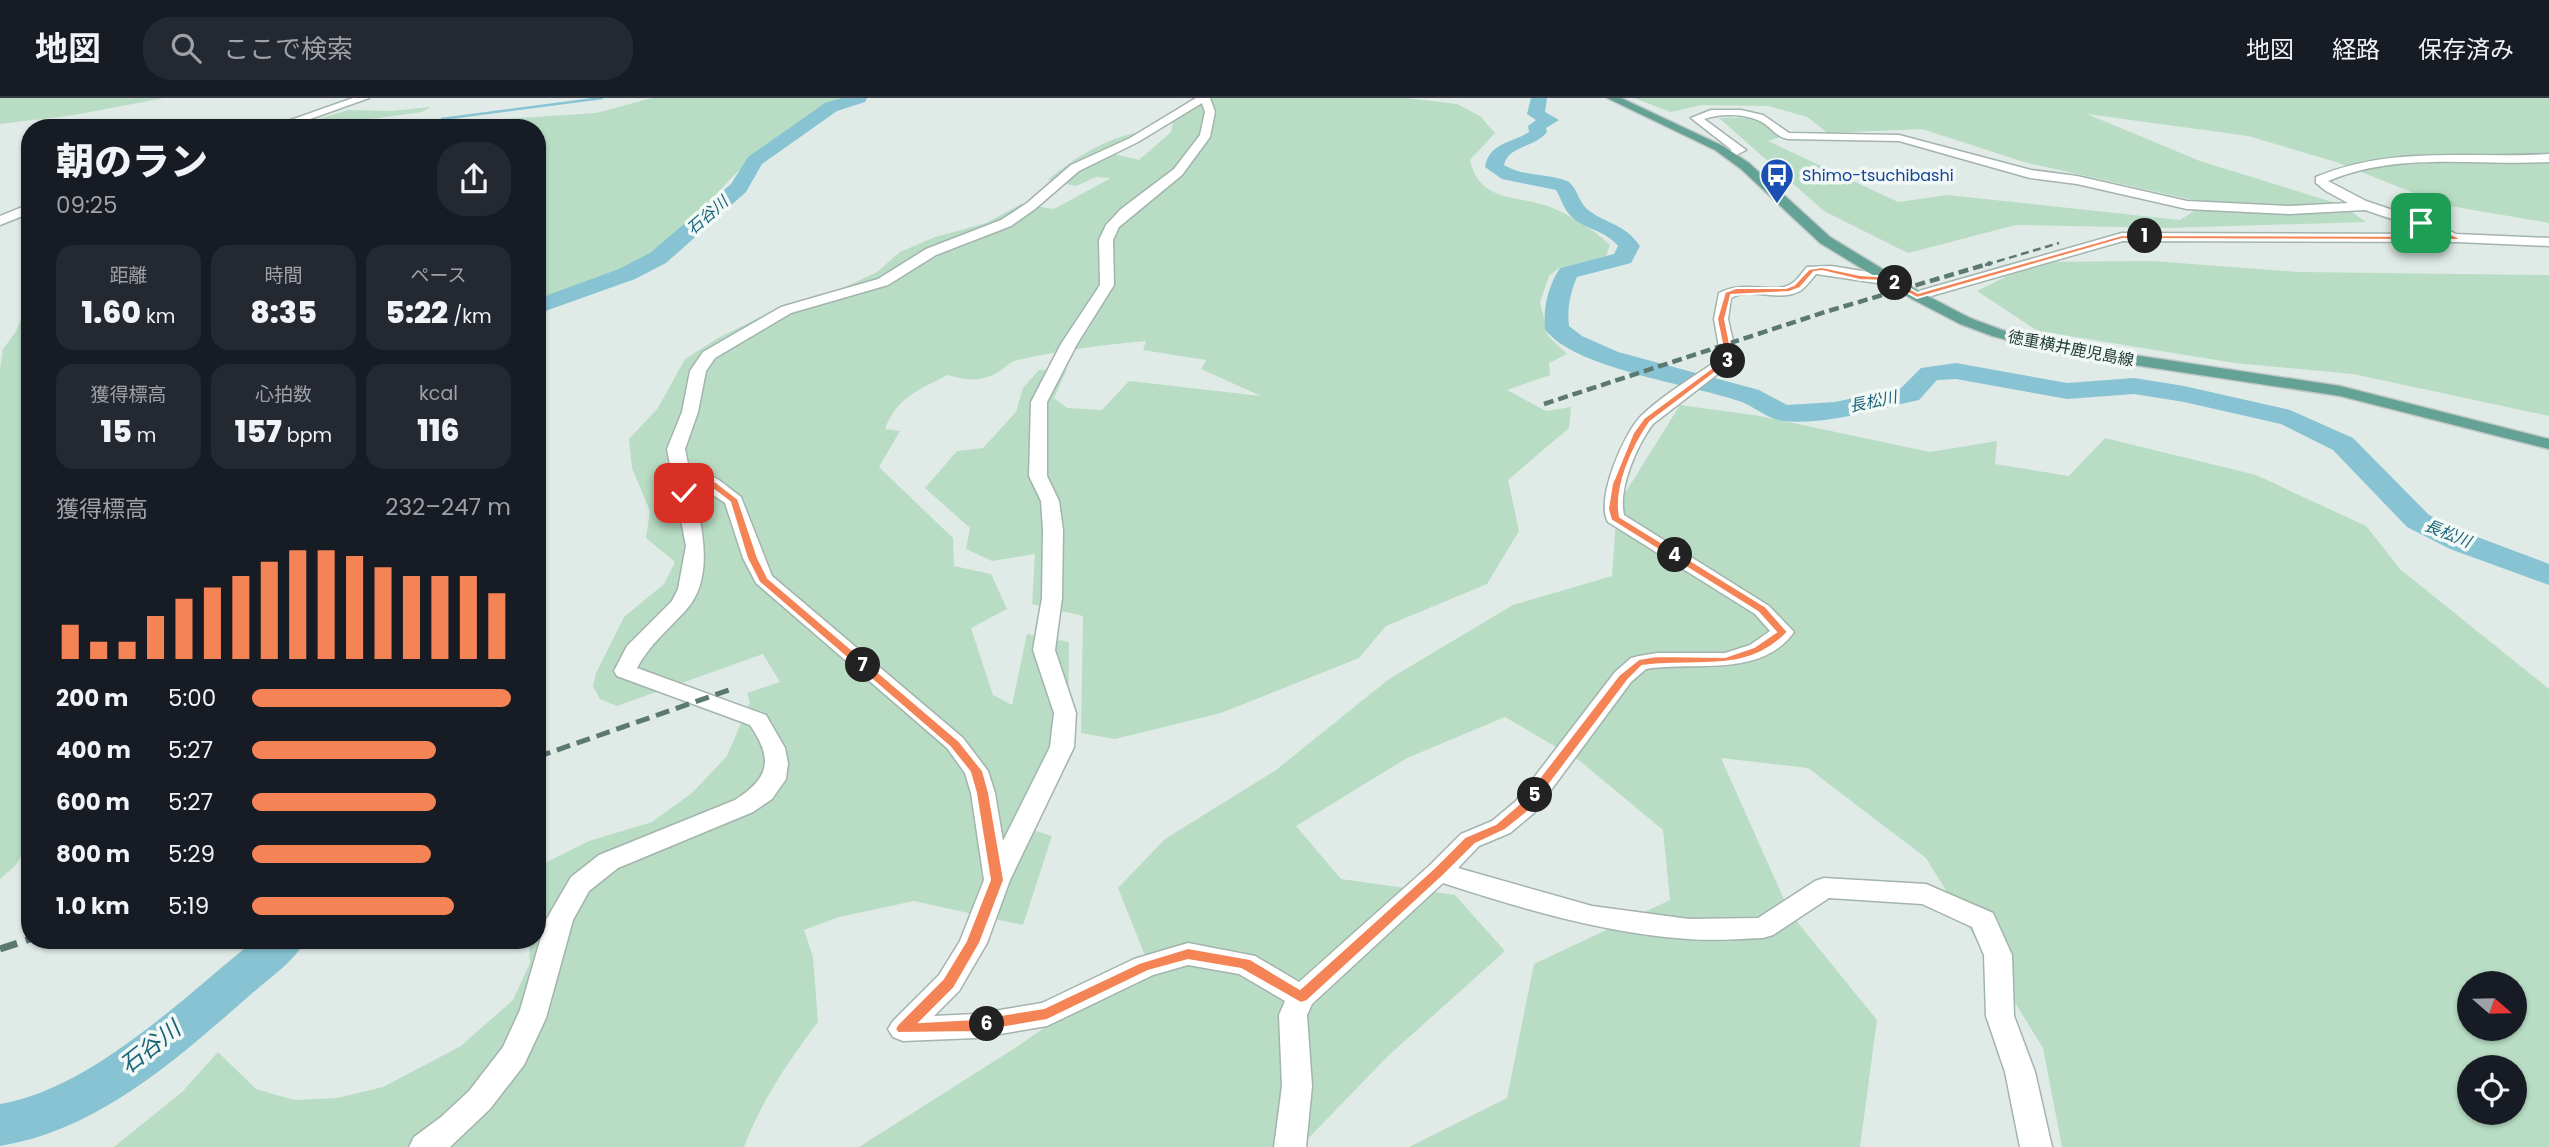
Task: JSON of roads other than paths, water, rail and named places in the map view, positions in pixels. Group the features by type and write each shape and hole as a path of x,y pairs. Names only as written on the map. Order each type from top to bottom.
{"main road":[{"name":"徳重横井鹿児島線","path":"1612,98 1730,155 1812,229 1887,279 1965,321 2029,342 2061,349 2340,391 2549,444"}],"street":[{"path":"300,119 364,98"},
{"path":"425,1147 442,1137 496,1079 521,1042 543,978 558,917 572,891 594,870 639,848 717,819 757,797 773,780 776,758 770,735 758,720 625,671 635,651 681,604 688,589 696,546 676,449 690,412 698,371 709,355 786,310 883,282 931,253 1006,223 1031,206 1075,168 1134,139 1204,98 1210,112 1206,135 1178,172 1113,225 1106,240 1107,285 1069,344 1040,402 1038,476 1050,501 1053,530 1052,598 1044,650 1065,713 1062,747 997,880 973,943 948,983 903,1029 976,1026 1047,1014 1144,967 1188,954 1245,964 1301,997"},
{"path":"1730,155 1740,150 1696,118 1700,115 1744,113 1769,121 1782,135 1788,136 1899,138 2030,174 2077,180 2172,203 2290,210 2367,206"},
{"path":"2457,238 2367,206 2334,191 2320,180 2337,171 2372,162 2549,158"},
{"path":"0,221 21,212"},
{"path":"1917,296 2122,237 2457,238 2549,242"},
{"path":"1290,1147 1297,1086 1293,1015 1301,997 1470,841 1501,827 1525,807 1623,677 1639,663 1657,660 1726,660 1758,650 1783,632 1762,610 1615,518 1613,509 1617,484 1636,435 1647,420 1729,359 1721,319 1727,293 1736,290 1786,290 1797,286 1812,270 1822,269 1860,278 1887,279"},
{"path":"682,468 713,484 734,501 763,579 955,744 976,771 983,793 997,880"},
{"path":"1439,872 1507,894 1592,916 1689,929 1763,928 1824,888 1926,894 1983,920 1998,955 2000,1016 2020,1072 2036,1147"}],"waterway":[{"path":"442,119 602,98"},
{"name":"石谷川","path":"546,304 627,274 658,258 739,188 755,161 831,107 859,98"},
{"name":"長松川","path":"1539,98 1536,114 1550,120 1537,126 1538,132 1534,137 1498,155 1494,167 1509,175 1562,186 1576,210 1617,233 1629,246 1623,258 1568,273 1558,300 1556,322 1557,329 1573,341 1609,357 1750,396 1783,413 1835,410 1910,394 1930,373 1956,371 2067,391 2134,386 2184,394 2290,418 2343,444 2418,521 2461,542 2549,575"},
{"name":"石谷川","path":"0,1125 32,1120 69,1104 108,1081 187,1021 273,949"}],"railway":[{"path":"1985,265 2059,243"},
{"path":"1544,404 1825,312 1991,263"},
{"path":"546,754 729,690"},
{"path":"0,949 21,942"}],"place":[{"name":"Shimo-tsuchibashi","path":"1777,205"}]}
